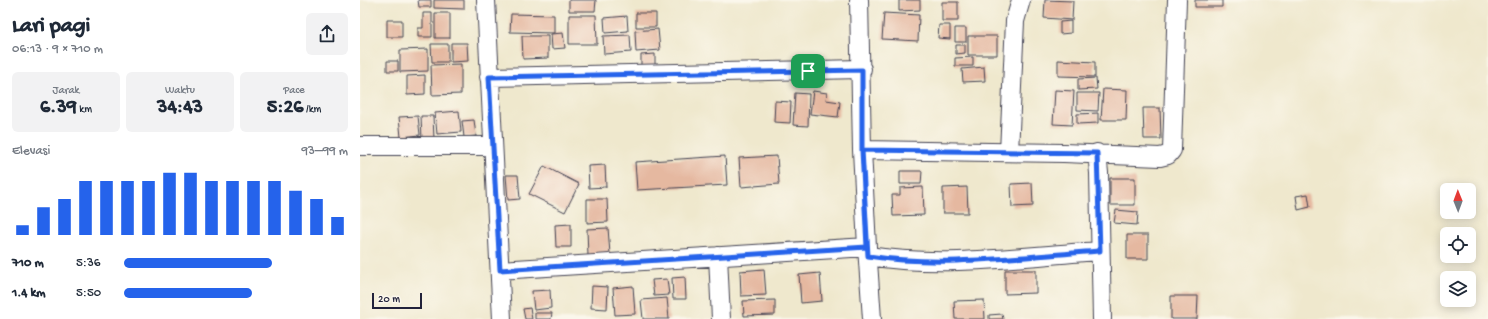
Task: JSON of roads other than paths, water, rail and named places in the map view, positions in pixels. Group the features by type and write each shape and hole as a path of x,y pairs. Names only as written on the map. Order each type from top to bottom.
{"street":[{"path":"486,0 502,319"},
{"path":"860,0 862,150 872,319"},
{"path":"1009,152 1015,21 1021,0"},
{"path":"862,150 1097,153 1160,157 1168,155 1172,150 1177,0"},
{"path":"489,77 862,70"},
{"path":"360,146 493,146"},
{"path":"1097,153 1102,319"},
{"path":"500,270 718,256 867,251 893,260 947,262 1100,251"},
{"path":"718,256 722,319"}]}
